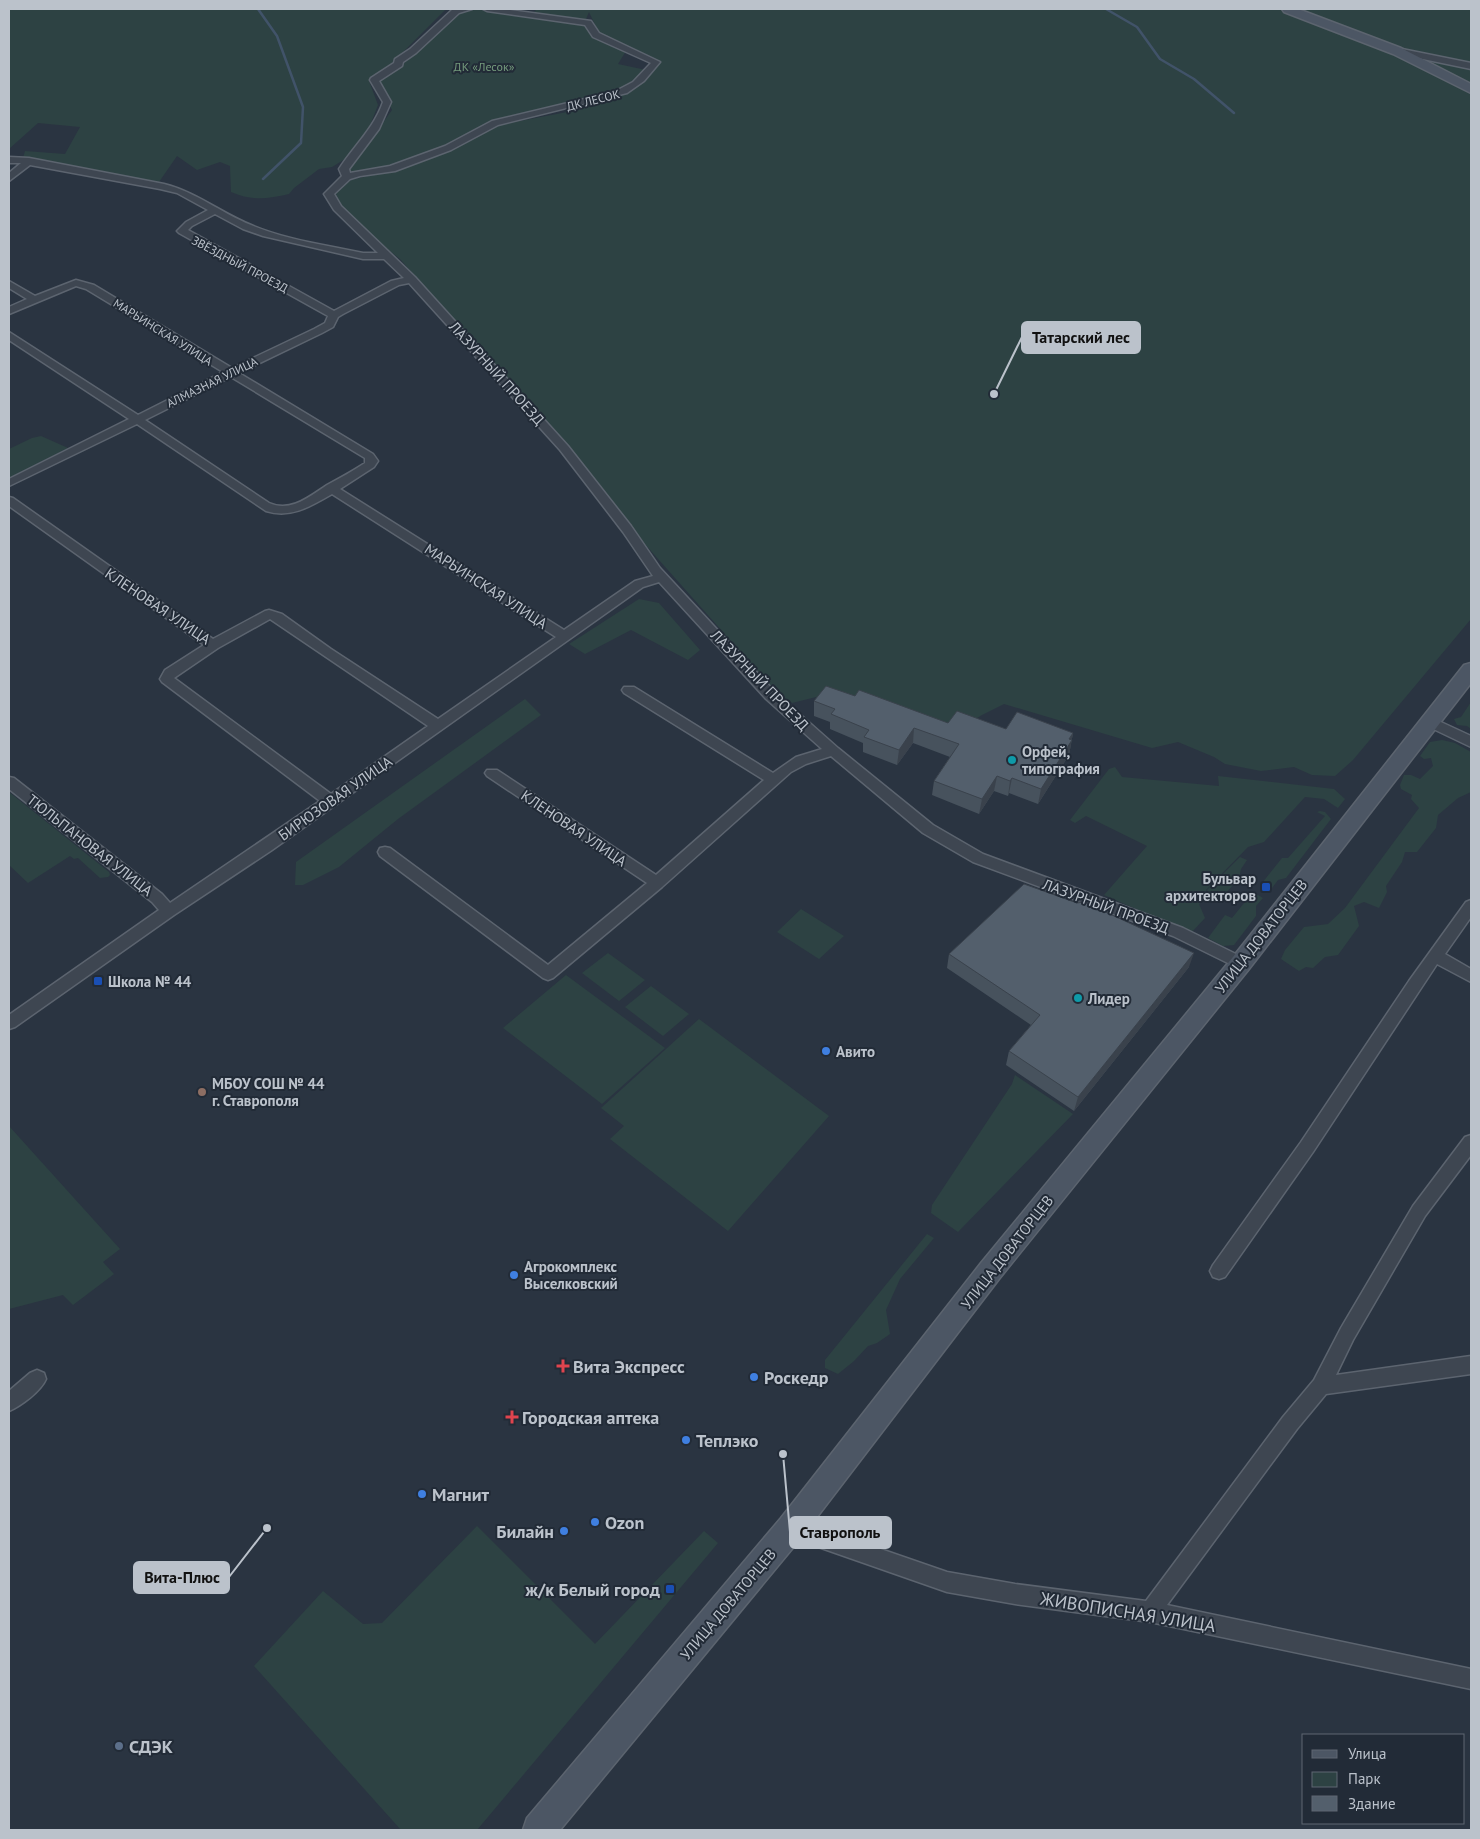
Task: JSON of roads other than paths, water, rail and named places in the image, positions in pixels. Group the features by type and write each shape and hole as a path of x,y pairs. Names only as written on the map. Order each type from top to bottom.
{"main road":[{"path":"1288,9 1397,51 1471,89"},
{"name":"УЛИЦА ДОВАТОРЦЕВ","path":"539,1830 790,1528 990,1271 1241,963 1471,670"}],"street":[{"path":"386,256 337,208 329,194 347,177 344,169 349,160 371,136 384,115 387,102 375,85 374,80 399,64 398,62 413,52 456,11 468,9"},
{"name":"ДК ЛЕСОК","path":"347,177 392,170 448,148 495,123 582,103 588,99 628,91 639,83 656,62 596,35 588,23 487,9"},
{"path":"1397,51 1471,66"},
{"path":"12,160 29,161 161,186 180,191 246,227 266,234 363,256 386,256"},
{"path":"9,178 29,161"},
{"name":"ЗВЁЗДНЫЙ ПРОЕЗД","path":"216,210 189,224 182,231 334,316"},
{"name":"ЛАЗУРНЫЙ ПРОЕЗД","path":"386,256 411,279 564,448 662,577 771,696 834,752 928,829 978,858 1178,932 1241,963"},
{"name":"АЛМАЗНАЯ УЛИЦА","path":"9,483 329,325 334,316 395,283 411,279"},
{"name":"МАРЬИНСКАЯ УЛИЦА","path":"9,311 76,283 90,287 369,456 372,461 370,465 295,508 280,511 273,509 9,335"},
{"path":"9,284 35,300"},
{"name":"МАРЬИНСКАЯ УЛИЦА","path":"331,488 564,636"},
{"name":"КЛЕНОВАЯ УЛИЦА","path":"9,501 213,645 269,614 278,617 326,652 437,725"},
{"name":"БИРЮЗОВАЯ УЛИЦА","path":"9,1023 330,801 638,584 662,577"},
{"path":"213,645 170,673 168,679 330,801"},
{"path":"629,690 774,780"},
{"path":"1430,722 1471,742"},
{"path":"385,852 548,974 657,883 774,780 801,760 834,752"},
{"name":"КЛЕНОВАЯ УЛИЦА","path":"492,773 657,883"},
{"name":"ТЮЛЬПАНОВАЯ УЛИЦА","path":"9,782 157,898 169,911"},
{"path":"1219,1271 1471,906"},
{"path":"1435,956 1471,976"},
{"path":"1150,1612 1290,1423 1321,1386 1347,1334 1419,1211 1471,1142"},
{"path":"1321,1386 1471,1366"},
{"path":"9,1402 37,1379"},
{"name":"ЖИВОПИСНАЯ УЛИЦА","path":"790,1528 947,1582 1015,1594 1150,1612 1471,1679"}],"waterway":[{"path":"258,9 277,36 303,107 301,143 263,179"},
{"path":"1106,9 1137,27 1160,59 1194,79 1234,113"}],"place":[{"name":"Татарский лес","path":"994,394"},
{"name":"Орфей, типография","path":"1012,760"},
{"name":"Бульвар архитекторов","path":"1266,887"},
{"name":"Школа № 44","path":"98,981"},
{"name":"Лидер","path":"1078,998"},
{"name":"Авито","path":"826,1051"},
{"name":"МБОУ СОШ № 44 г. Ставрополя","path":"202,1092"},
{"name":"Агрокомплекс Выселковский","path":"514,1275"},
{"name":"Вита Экспресс","path":"563,1366"},
{"name":"Роскедр","path":"754,1377"},
{"name":"Городская аптека","path":"512,1417"},
{"name":"Теплэко","path":"686,1440"},
{"name":"Ставрополь","path":"783,1454"},
{"name":"Магнит","path":"422,1494"},
{"name":"Ozon","path":"595,1522"},
{"name":"Вита-Плюс","path":"267,1528"},
{"name":"Билайн","path":"564,1531"},
{"name":"ж/к Белый город","path":"670,1589"},
{"name":"СДЭК","path":"119,1746"}],"park label":[{"name":"ДК «Лесок»","path":"484,66"}]}
